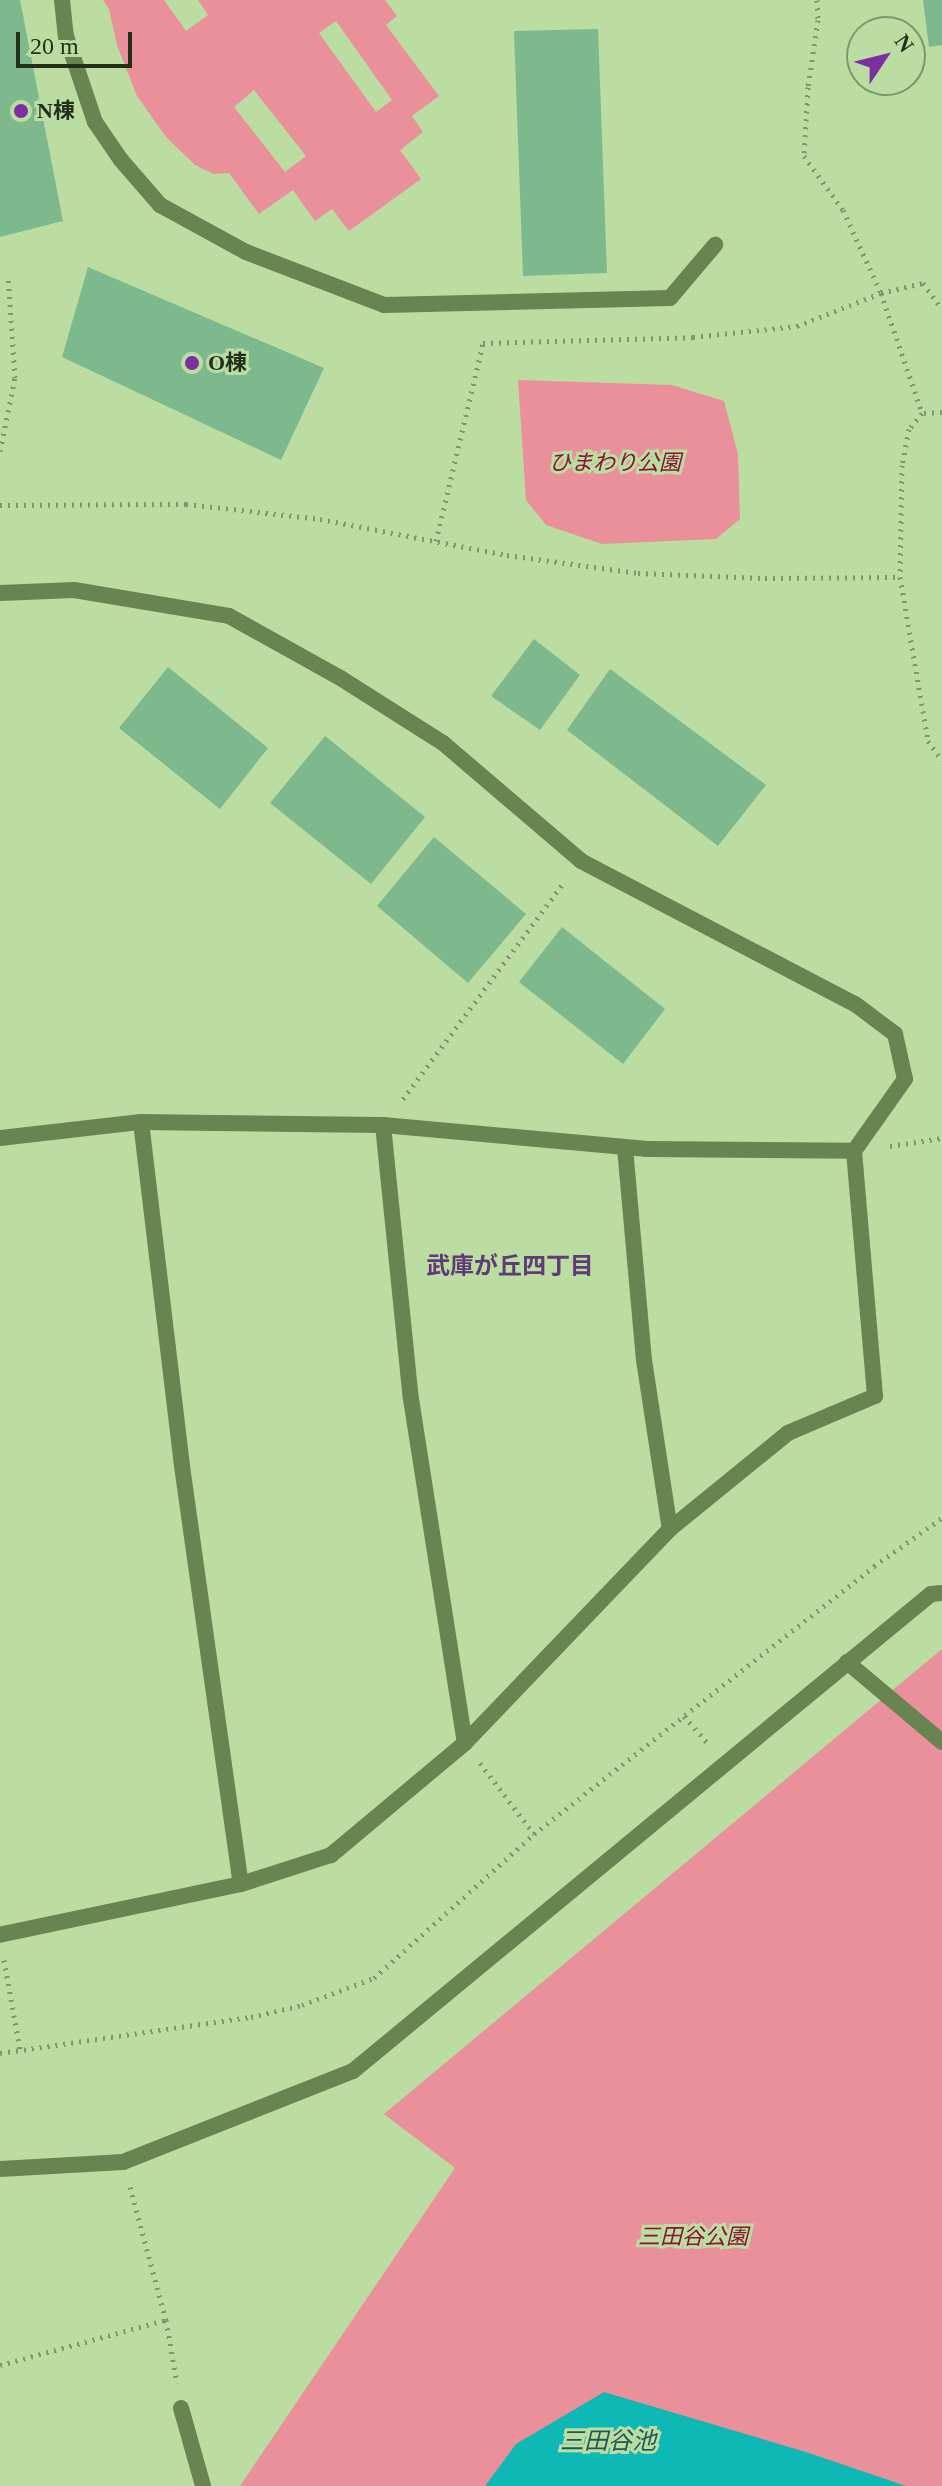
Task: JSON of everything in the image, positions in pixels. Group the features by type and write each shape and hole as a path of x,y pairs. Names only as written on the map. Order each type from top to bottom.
{"street":[{"path":"62,0 66,36 95,122 121,160 160,205 246,252 384,305 670,298 715,245"},
{"path":"0,593 74,590 229,616 342,679 443,743 581,861 855,1004 895,1034 905,1079 854,1151 875,1396 788,1433 670,1529 465,1743 331,1855 241,1884 0,1935"},
{"path":"0,1138 141,1122 383,1125 625,1148 854,1151"},
{"path":"141,1122 182,1466 241,1884"},
{"path":"383,1125 411,1399 465,1743"},
{"path":"625,1148 644,1360 670,1529"},
{"path":"0,2169 123,2162 353,2071 847,1662 931,1594 942,1593"},
{"path":"847,1662 942,1742"},
{"path":"181,2408 203,2486"}],"path":[{"path":"817,0 818,20 808,87 804,156 843,210 881,293 922,413"},
{"path":"0,451 15,378 8,275"},
{"path":"436,541 483,343 693,337 797,326 881,293 923,283 942,309"},
{"path":"942,412 922,413 909,429 902,465 900,577 928,741 942,760"},
{"path":"0,505 186,504 320,519 638,573 765,578 900,577"},
{"path":"383,1125 581,861"},
{"path":"854,1151 942,1138"},
{"path":"0,2053 251,2017 302,2005 374,1978 534,1834 874,1566 942,1518"},
{"path":"684,1716 724,1763"},
{"path":"465,1743 534,1834"},
{"path":"3,1955 20,2049"},
{"path":"123,2162 166,2320 181,2408"},
{"path":"0,2365 166,2320"}],"green space":[{"path":"103,0 164,0 186,31 208,15 198,0 385,0 397,16 386,25 439,96 412,116 423,132 400,150 421,179 349,231 332,209 315,221 293,190 259,214 229,173 214,174 195,165 166,137 137,96 117,45 109,9","holes":["336,21 392,100 376,112 319,33","254,90 306,156 285,172 234,107"]},
{"name":"ひまわり公園","path":"518,380 672,385 724,401 738,454 740,519 716,539 602,544 546,525 526,500"},
{"name":"三田谷公園","path":"942,1649 942,2486 240,2486 455,2168 384,2114"}],"water":[{"name":"三田谷池","path":"604,2392 809,2453 906,2486 485,2486 516,2444"}],"building":[{"name":"N棟","path":"0,0 20,0 63,221 0,237"},
{"path":"923,0 942,0 942,45 929,47"},
{"path":"598,29 607,273 523,276 514,31"},
{"name":"O棟","path":"88,267 324,368 281,460 62,357"},
{"path":"534,639 580,675 540,730 491,696"},
{"path":"168,667 268,748 220,809 119,728"},
{"path":"610,669 766,785 718,846 567,730"},
{"path":"325,736 425,817 371,884 270,803"},
{"path":"434,837 526,914 468,983 377,906"},
{"path":"562,927 665,1009 623,1064 519,982"}],"place":[{"name":"N棟","path":"21,111"},
{"name":"O棟","path":"192,363"}],"district":[{"name":"武庫が丘四丁目","path":"510,1267"}]}
